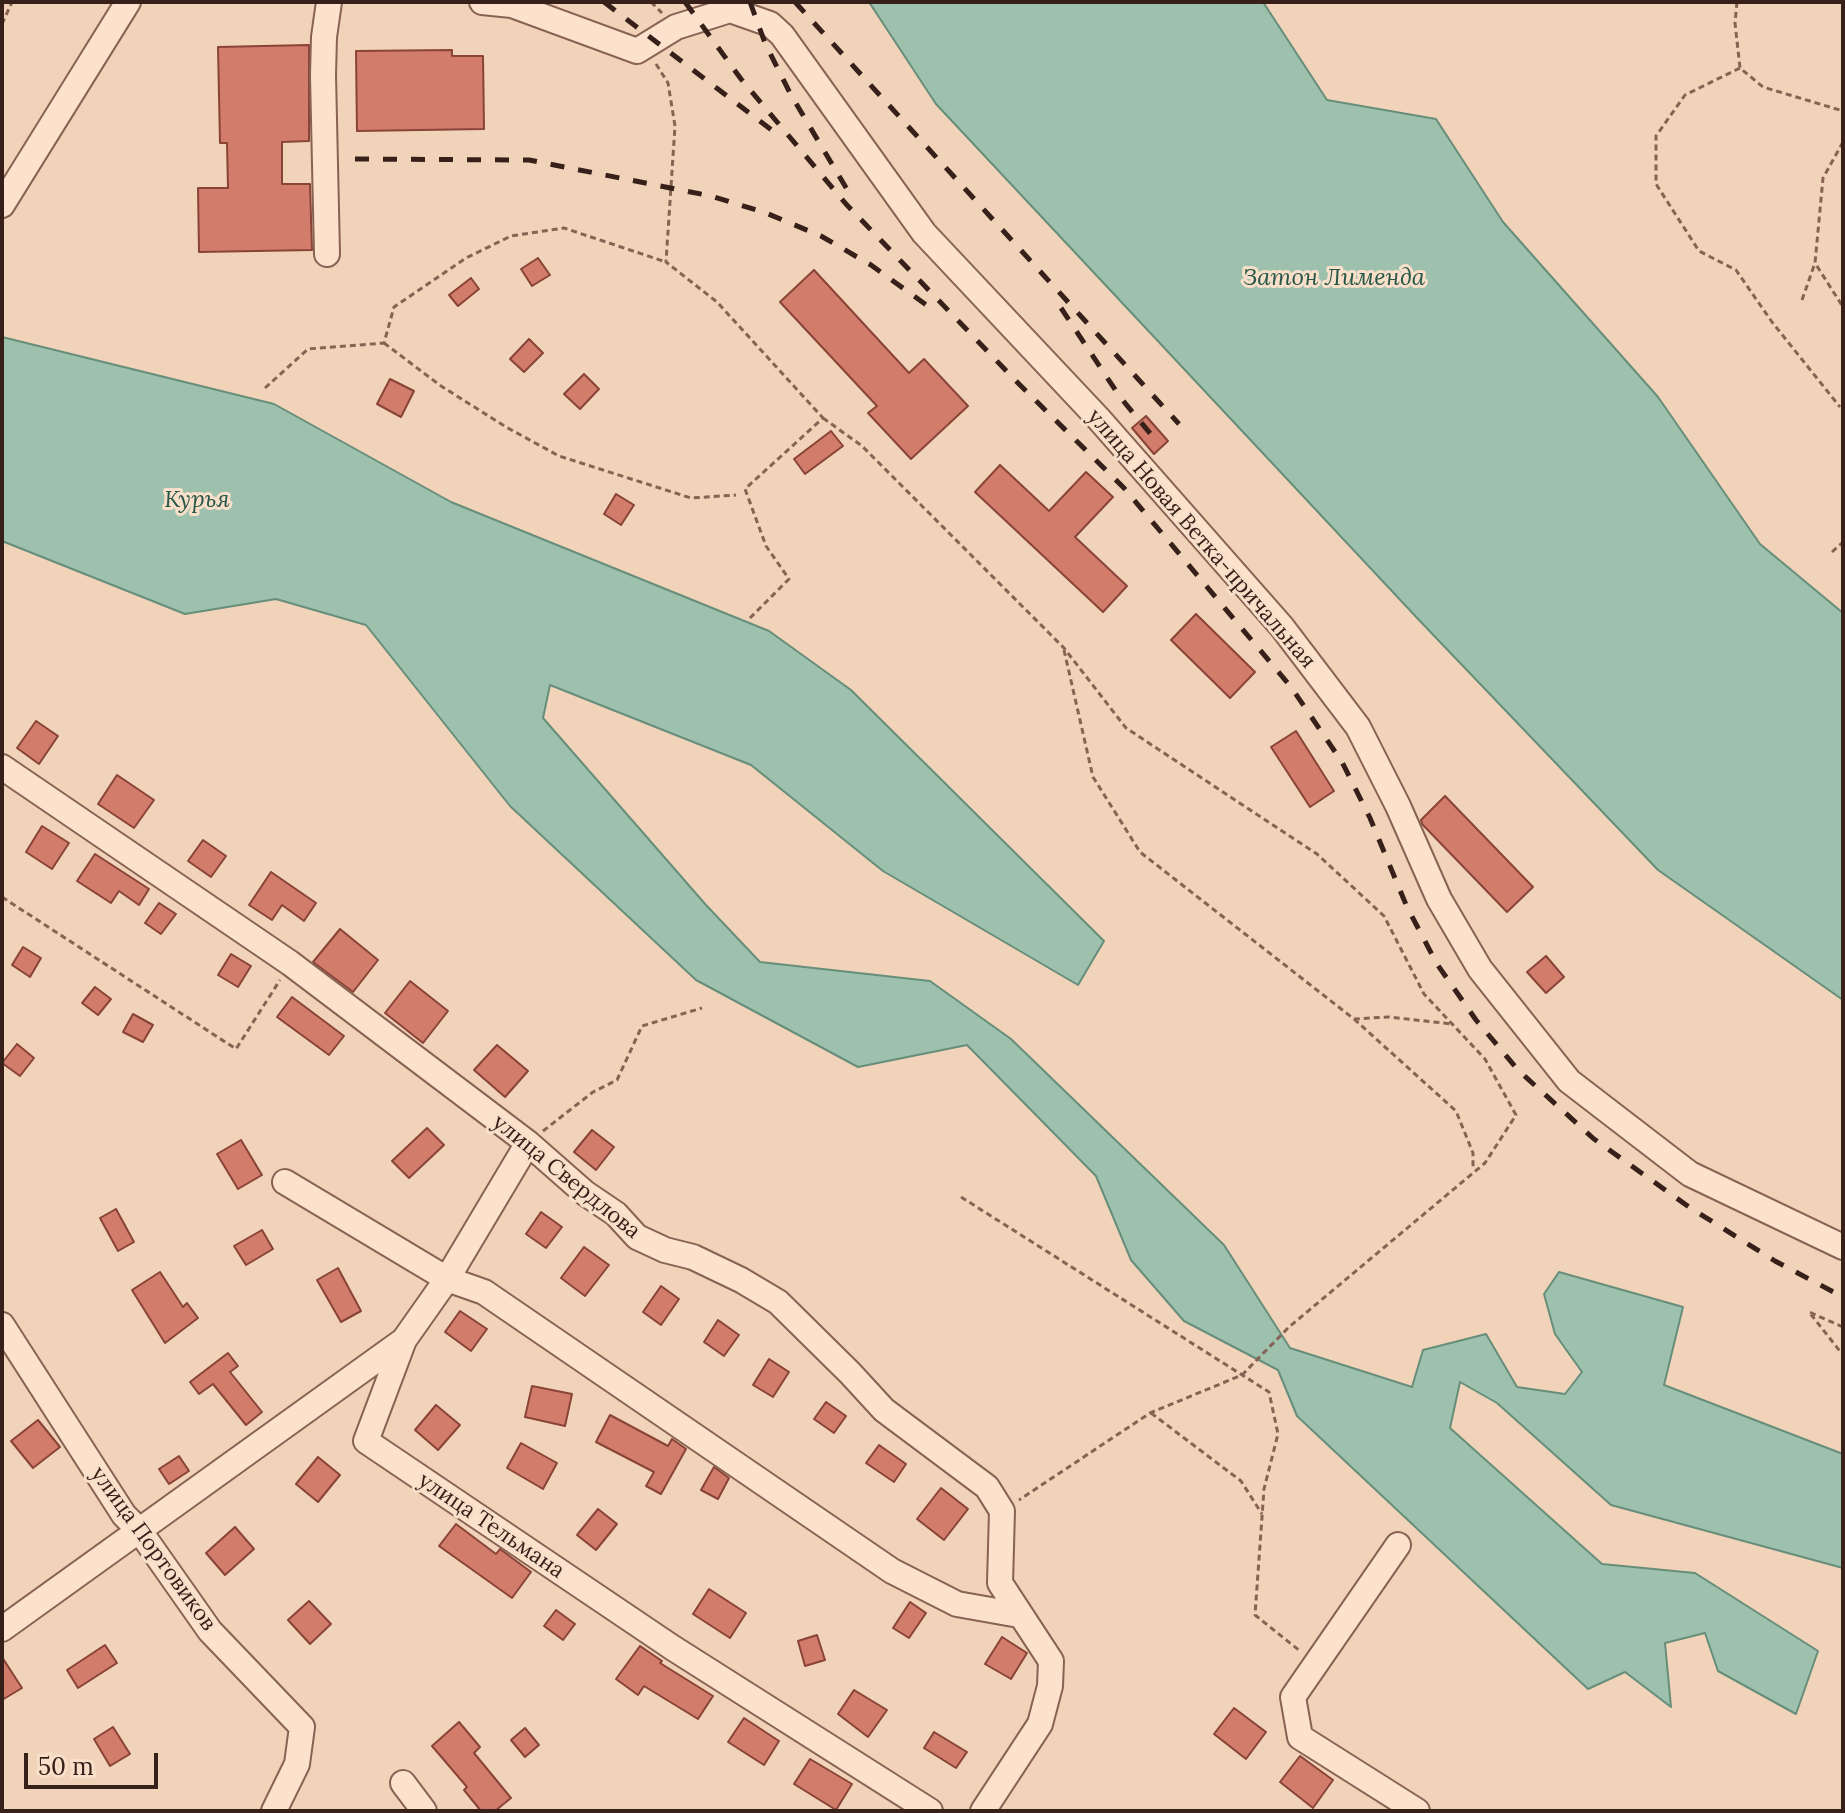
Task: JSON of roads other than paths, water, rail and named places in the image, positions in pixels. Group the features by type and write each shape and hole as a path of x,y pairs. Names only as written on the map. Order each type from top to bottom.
{"street":[{"path":"2,205 128,2"},
{"path":"327,254 323,75 329,2"},
{"name":"улица Новая Ветка-причальная","path":"482,2 512,5 637,51 676,27 730,6 770,24 782,35 924,233 1098,418 1282,627 1358,727 1398,806 1439,899 1480,969 1569,1081 1690,1174 1843,1247"},
{"name":"улица Свердлова","path":"2,767 290,963 528,1143 585,1193 616,1214 637,1237 665,1250 693,1257 778,1302 884,1410 987,1487 1002,1511 1000,1583 1019,1615"},
{"name":"улица Тельмана","path":"528,1143 447,1279 404,1340 366,1441 673,1648 930,1811"},
{"path":"285,1182 447,1279 484,1292 892,1571 957,1604 1019,1615 1051,1661 1050,1686 1040,1724 983,1811"},
{"name":"улица Портовиков","path":"2,1325 124,1515 139,1530 210,1631 302,1727 297,1764 274,1811"},
{"path":"2,1629 404,1340"},
{"path":"1398,1545 1293,1697 1300,1737 1417,1811"},
{"path":"403,1783 424,1811"}],"water":[{"name":"Затон Лименда","path":"869,2 1263,2 1327,100 1436,119 1503,222 1658,397 1760,544 1843,613 1843,1000 1658,870 1419,620 936,104"},
{"name":"Курья","path":"2,337 274,404 451,502 769,631 851,690 1104,941 1078,985 883,871 751,765 550,685 543,718 706,905 760,962 930,981 1011,1039 1224,1245 1290,1348 1412,1387 1423,1350 1486,1334 1517,1387 1565,1394 1582,1372 1555,1334 1544,1294 1559,1272 1683,1307 1664,1385 1843,1454 1843,1568 1611,1505 1497,1403 1460,1382 1450,1428 1602,1564 1695,1573 1818,1651 1796,1714 1718,1671 1705,1633 1665,1643 1671,1707 1625,1672 1588,1689 1297,1416 1278,1370 1184,1321 1131,1260 1096,1176 967,1045 858,1067 696,980 510,806 366,625 276,599 185,614 2,541"}],"railway":[{"path":"604,2 773,131"},
{"path":"685,2 741,79 846,204 1124,488 1291,687 1342,762 1370,818 1407,907 1437,964 1476,1020 1518,1070 1594,1139 1689,1207 1775,1261 1843,1297"},
{"path":"750,2 765,43 791,95 848,191"},
{"path":"795,2 1179,424"},
{"path":"355,159 529,160 711,196 766,213 821,236 871,265 936,312"},
{"path":"1061,308 1120,397 1159,444"}]}
